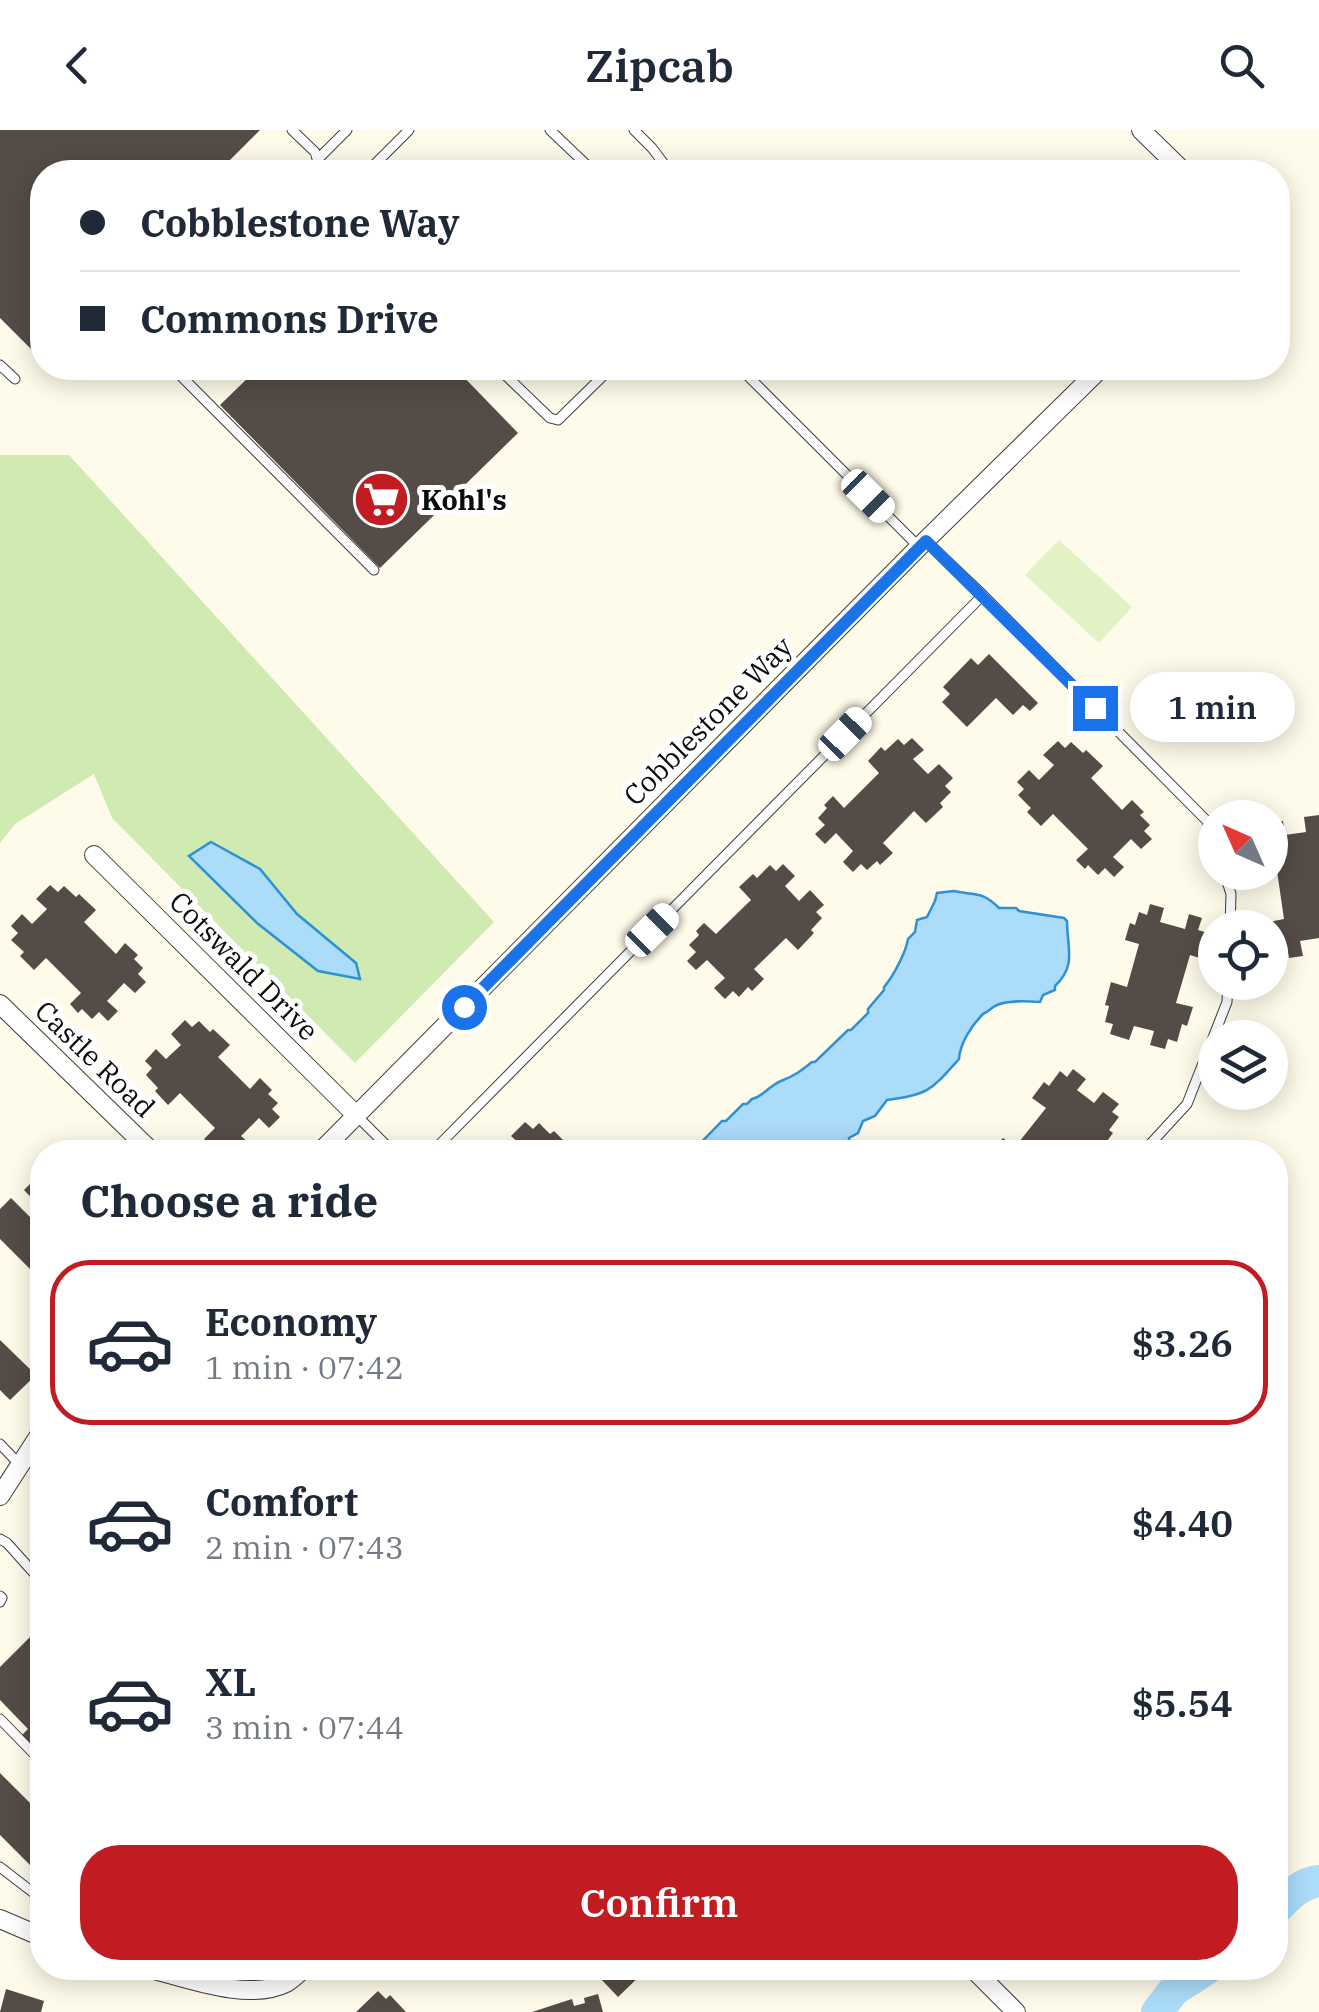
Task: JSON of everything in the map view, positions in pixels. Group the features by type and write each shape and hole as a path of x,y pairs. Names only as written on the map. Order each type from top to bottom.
{"street":[{"path":"1141,130 1172,160"},
{"name":"Cobblestone Way","path":"332,1140 1089,380"},
{"name":"Cotswald Drive","path":"94,855 356,1115"},
{"name":"Castle Road","path":"0,1004 140,1140"},
{"path":"0,1496 30,1450"},
{"path":"0,1919 30,1932"},
{"path":"196,1980 254,1992 290,1980"},
{"path":"984,1980 1016,2012"}],"lane":[{"path":"292,130 318,159 347,130"},
{"path":"379,160 409,130"},
{"path":"634,130 661,160"},
{"path":"555,132 582,160"},
{"path":"0,364 14,380"},
{"path":"185,380 374,570"},
{"path":"510,380 550,418 558,420 599,380"},
{"path":"752,380 922,544 982,595 1198,812"},
{"path":"444,1140 982,595"},
{"path":"1154,1140 1187,1104 1227,1000"},
{"path":"356,1115 381,1140"},
{"path":"0,1444 20,1465"},
{"path":"0,1539 30,1568"},
{"path":"0,1720 30,1750"},
{"path":"0,1867 30,1891"}],"green space":[{"path":"0,455 69,455 494,922 355,1063 112,818 94,774 15,824 0,843"},
{"path":"1059,540 1132,607 1099,643 1025,575"}],"water":[{"path":"211,842 260,869 297,914 356,963 360,979 318,971 257,923 189,856"},
{"path":"954,891 982,896 999,908 1064,918 1068,963 1055,990 1043,995 1040,1002 1007,1002 983,1014 967,1035 959,1059 942,1077 921,1093 887,1100 849,1140 704,1140 743,1104 815,1062 868,1013 902,957 917,920 927,917 937,893"}],"building":[{"path":"0,130 260,130 230,160 30,160 30,348 0,318"},
{"name":"Kohl's","path":"246,380 467,380 518,433 380,568 220,405"},
{"path":"989,654 1038,703 1030,711 1023,705 1013,715 996,698 967,727 942,702 950,694 943,687 971,658 978,665"},
{"path":"912,738 924,750 913,759 928,774 939,764 953,778 945,786 951,792 940,803 943,807 926,823 914,811 883,843 893,853 880,865 877,861 867,870 861,864 853,872 843,862 853,851 836,833 825,844 815,834 825,825 818,818 833,796 844,808 879,773 868,761 881,747 885,751 898,739 904,745"},
{"path":"1058,741 1065,748 1071,742 1083,753 1086,750 1103,766 1091,778 1122,810 1132,800 1150,825 1144,831 1152,839 1141,849 1131,839 1113,857 1124,867 1114,877 1105,868 1098,875 1088,865 1085,869 1076,860 1088,849 1053,814 1041,826 1018,795 1024,789 1017,782 1029,770 1039,780 1054,765 1043,755"},
{"path":"1319,815 1319,938 1300,941 1303,956 1289,958 1288,910 1283,910 1280,890 1288,890 1288,835 1306,832 1304,817"},
{"path":"783,864 795,876 785,886 799,901 810,890 824,905 816,912 822,918 798,950 786,938 754,969 764,979 752,991 748,987 739,997 733,991 725,999 714,988 725,978 707,960 696,970 687,961 696,952 689,945 704,923 716,934 751,900 739,887 753,874 757,878 770,865 776,871"},
{"path":"50,885 58,892 64,886 76,897 79,894 96,910 84,922 116,954 125,943 138,955 134,959 143,968 138,974 146,982 135,993 124,983 107,1001 118,1011 108,1021 99,1012 92,1019 82,1009 78,1013 70,1004 81,993 46,958 34,970 20,956 24,952 11,940 18,933 11,926 22,914 32,924 47,909 36,899"},
{"path":"1150,904 1164,908 1160,922 1185,929 1189,914 1198,917 1198,958 1190,955 1176,1003 1193,1007 1177,1042 1168,1039 1165,1049 1150,1045 1154,1031 1134,1026 1129,1040 1110,1034 1113,1024 1105,1022 1111,982 1127,987 1139,944 1125,940 1130,923 1135,925 1139,912 1147,915"},
{"path":"185,1020 192,1027 199,1021 210,1032 213,1029 230,1045 218,1057 250,1089 260,1078 272,1090 268,1094 278,1103 272,1109 280,1117 269,1128 259,1118 241,1136 245,1140 205,1140 215,1128 180,1093 168,1105 146,1075 152,1068 145,1061 156,1049 166,1059 181,1045 171,1034"},
{"path":"1073,1069 1086,1079 1077,1090 1094,1103 1103,1092 1119,1104 1112,1112 1119,1117 1109,1130 1113,1133 1108,1140 1021,1140 1046,1108 1032,1098 1044,1082 1049,1086 1060,1071 1067,1077"},
{"path":"525,1122 533,1129 539,1123 563,1140 515,1140 511,1136"},
{"path":"11,1198 30,1217 30,1269 0,1239 0,1209"},
{"path":"0,1340 30,1369 30,1381 10,1400 0,1390"},
{"path":"30,1637 30,1748 20,1737 28,1729 0,1700 0,1667"},
{"path":"0,1773 30,1803 30,1865 0,1835"},
{"path":"602,1980 636,1980 618,1997"},
{"path":"6,1989 44,2001 41,2012 0,2012"},
{"path":"378,1991 386,1999 390,1995 406,2012 356,2012"},
{"path":"598,1994 603,2012 532,2012 572,1999 574,2006 585,2003 584,1998"}],"waterway":[{"path":"1288,1898 1319,1881"},
{"path":"1157,2012 1174,1990 1189,1980"}],"place":[{"name":"Kohl's","path":"382,500"}],"route":[{"path":"464,1007 926,541 1095,708"}]}
